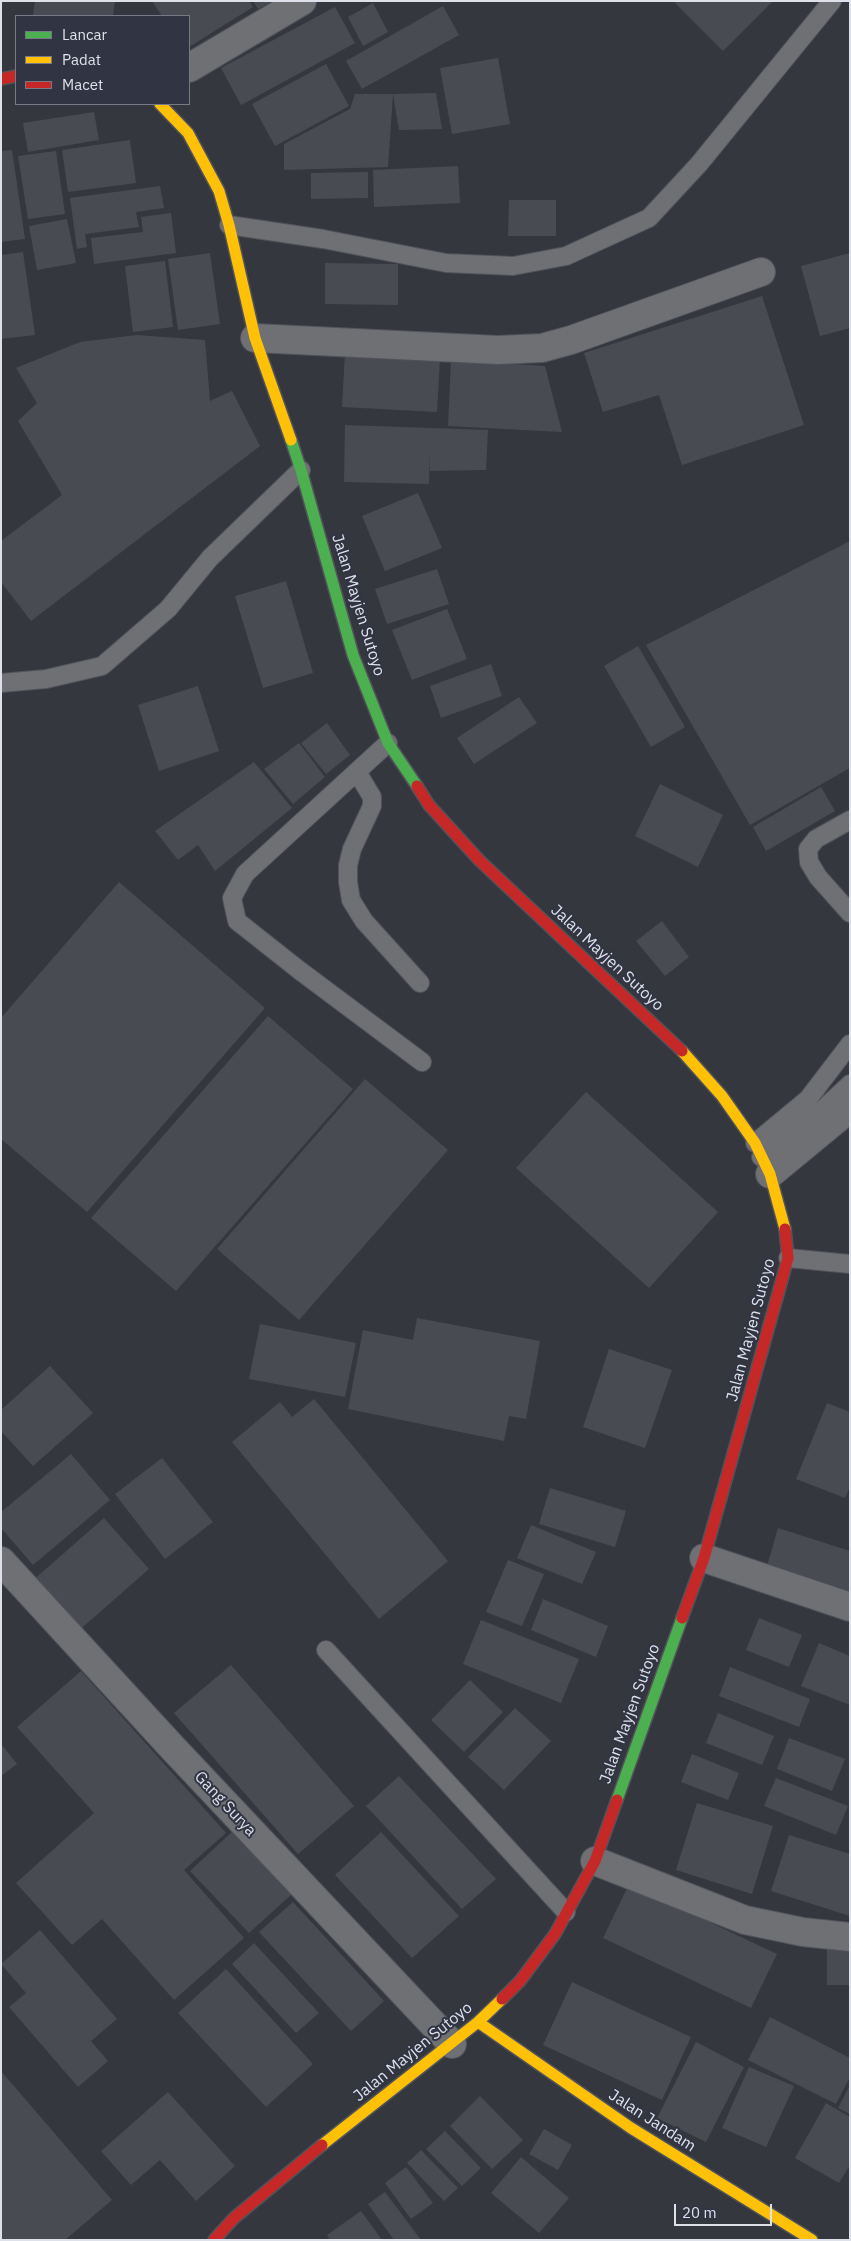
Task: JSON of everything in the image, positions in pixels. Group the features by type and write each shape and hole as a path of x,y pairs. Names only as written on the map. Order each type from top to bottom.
{"main road":[{"path":"1,79 15,76"},
{"name":"Jalan Mayjen Sutoyo","path":"161,105 188,133 219,191 230,225 255,338 301,470 352,655 388,744 429,805 479,860 687,1055 722,1096 762,1158 784,1223 788,1258 704,1558 595,1860 555,1934 520,1981 478,2022 292,2168 234,2218 214,2240"},
{"name":"Jalan Jandam","path":"478,2022 631,2128 812,2240"}],"street":[{"path":"190,67 302,1"},
{"path":"255,338 498,350 542,348 571,340 761,272"},
{"path":"762,1158 850,1108"},
{"path":"704,1558 850,1607"},
{"name":"Gang Surya","path":"1,1561 176,1752 452,2044"},
{"path":"595,1860 745,1920 803,1932 850,1937"}],"lane":[{"path":"230,225 322,239 446,263 513,266 566,256 649,218 699,164 832,1"},
{"path":"1,683 46,679 102,666 168,609 210,558 301,470"},
{"path":"388,744 245,874 232,898 237,921 422,1062"},
{"path":"357,772 372,797 372,806 352,850 348,865 351,900 364,922 420,983"},
{"path":"850,820 816,839 808,849 809,862 818,877 850,913"},
{"path":"762,1158 850,1044"},
{"path":"762,1158 820,1112 850,1084"},
{"path":"788,1258 850,1264"},
{"path":"326,1650 566,1912"}],"building":[{"path":"35,1 115,1 113,15 33,15"},
{"path":"152,1 249,1 253,7 190,46 190,15 161,15"},
{"path":"253,1 272,1 258,9"},
{"path":"677,1 773,1 723,51 675,3"},
{"path":"373,3 388,32 363,46 348,17"},
{"path":"443,6 459,35 362,89 346,61"},
{"path":"335,7 355,43 241,105 221,68"},
{"path":"498,58 510,124 452,134 440,68"},
{"path":"326,64 349,106 275,146 252,104"},
{"path":"436,93 442,129 399,130 393,94"},
{"path":"355,94 393,94 388,167 284,170 284,144 350,109"},
{"path":"94,112 99,140 28,152 23,123"},
{"path":"130,140 136,183 68,192 62,150"},
{"path":"12,150 25,239 1,242 1,151"},
{"path":"56,151 65,214 28,219 18,156"},
{"path":"458,166 460,203 374,207 373,170"},
{"path":"368,172 368,198 311,199 311,173"},
{"path":"160,186 164,208 136,212 139,227 85,234 87,247 77,249 70,198"},
{"path":"509,200 556,200 556,236 508,236"},
{"path":"171,213 176,253 94,264 91,238 143,232 141,217"},
{"path":"67,219 76,263 37,270 29,226"},
{"path":"23,252 35,335 1,339 1,255"},
{"path":"210,253 220,324 178,330 168,259"},
{"path":"850,253 850,328 820,336 801,266"},
{"path":"165,261 173,327 133,332 125,266"},
{"path":"325,263 398,264 398,305 325,304"},
{"path":"762,296 804,425 682,465 659,395 603,412 584,353"},
{"path":"137,335 205,340 210,401 232,391 260,446 31,621 1,582 1,541 62,495 18,421 37,403 16,368 80,342"},
{"path":"345,353 440,359 437,412 342,407"},
{"path":"451,360 545,366 562,432 448,426"},
{"path":"345,425 488,430 486,470 430,471 430,451 429,484 344,482"},
{"path":"418,493 442,548 385,571 362,516"},
{"path":"850,541 850,768 750,825 646,645"},
{"path":"437,569 449,604 387,624 375,589"},
{"path":"286,581 313,673 263,688 235,596"},
{"path":"447,609 467,659 412,680 392,630"},
{"path":"638,646 685,727 651,747 604,666"},
{"path":"491,664 502,696 441,718 430,686"},
{"path":"198,686 219,751 159,771 138,705"},
{"path":"519,697 537,723 474,764 457,738"},
{"path":"327,723 350,755 326,774 301,743"},
{"path":"299,743 325,777 293,804 264,769"},
{"path":"254,762 292,808 215,871 198,845 178,860 155,831"},
{"path":"660,784 723,815 698,867 635,836"},
{"path":"821,787 835,811 766,851 753,827"},
{"path":"119,882 265,1008 87,1212 1,1139 1,1018"},
{"path":"662,921 689,957 665,976 636,941"},
{"path":"268,1016 353,1089 176,1291 91,1218"},
{"path":"365,1079 448,1150 299,1320 217,1249"},
{"path":"586,1092 718,1212 649,1288 516,1168"},
{"path":"417,1318 540,1341 526,1419 509,1416 504,1441 348,1409 363,1330 413,1340"},
{"path":"260,1324 356,1343 345,1397 249,1379"},
{"path":"609,1349 672,1370 645,1448 583,1427"},
{"path":"50,1366 93,1413 33,1466 1,1431 1,1410"},
{"path":"314,1399 448,1561 379,1619 232,1442 280,1402 292,1417"},
{"path":"827,1403 850,1412 850,1487 845,1498 796,1479"},
{"path":"71,1454 110,1500 33,1565 1,1528 1,1512"},
{"path":"162,1458 213,1522 165,1559 115,1494"},
{"path":"550,1488 626,1511 615,1547 539,1524"},
{"path":"104,1518 149,1569 76,1633 31,1582"},
{"path":"531,1525 596,1552 582,1584 517,1558"},
{"path":"778,1528 850,1551 850,1592 767,1566"},
{"path":"508,1560 544,1574 522,1626 486,1612"},
{"path":"543,1599 608,1626 596,1657 531,1630"},
{"path":"759,1618 802,1635 789,1667 746,1650"},
{"path":"481,1620 579,1659 561,1703 463,1664"},
{"path":"819,1643 850,1656 850,1705 801,1686"},
{"path":"231,1665 354,1806 298,1854 174,1713"},
{"path":"730,1667 810,1699 799,1727 719,1696"},
{"path":"81,1671 226,1833 184,1870 244,1938 174,2000 102,1919 72,1945 16,1883 94,1813 17,1727"},
{"path":"470,1680 503,1712 464,1752 431,1720"},
{"path":"515,1708 551,1741 504,1790 468,1757"},
{"path":"718,1713 774,1736 762,1765 706,1743"},
{"path":"789,1738 845,1759 832,1791 777,1769"},
{"path":"1,1744 17,1764 1,1776"},
{"path":"692,1754 739,1773 728,1800 681,1782"},
{"path":"399,1776 496,1879 462,1909 366,1806"},
{"path":"776,1778 848,1806 836,1835 764,1806"},
{"path":"697,1803 773,1826 752,1894 676,1870"},
{"path":"233,1831 292,1894 249,1933 190,1871"},
{"path":"381,1832 459,1916 412,1958 335,1875"},
{"path":"789,1835 850,1854 850,1916 771,1891"},
{"path":"629,1884 777,1954 751,2008 603,1938"},
{"path":"293,1902 384,2001 351,2031 259,1932"},
{"path":"40,1930 117,2019 91,2041 108,2061 78,2087 9,2007 26,1993 1,1964"},
{"path":"254,1943 319,2013 296,2033 232,1964"},
{"path":"827,1948 850,1948 850,1985 827,1985"},
{"path":"226,1969 313,2064 266,2107 178,2013"},
{"path":"572,1982 691,2037 662,2100 543,2045"},
{"path":"770,2017 850,2058 850,2077 836,2104 748,2060"},
{"path":"696,2042 744,2067 706,2142 657,2118"},
{"path":"749,2067 794,2086 766,2147 722,2128"},
{"path":"1,2071 112,2200 65,2240 1,2240"},
{"path":"850,2085 850,2114 838,2108"},
{"path":"168,2092 235,2166 196,2201 160,2160 131,2185 101,2151"},
{"path":"480,2096 523,2140 492,2169 450,2126"},
{"path":"826,2103 850,2117 850,2165 839,2183 795,2158"},
{"path":"544,2129 572,2145 558,2170 529,2154"},
{"path":"445,2131 481,2168 462,2186 426,2149"},
{"path":"421,2150 458,2188 444,2201 407,2163"},
{"path":"521,2157 569,2198 539,2233 491,2193"},
{"path":"406,2167 433,2203 411,2219 385,2183"},
{"path":"385,2192 421,2240 394,2240 368,2204"},
{"path":"361,2211 382,2240 330,2240 327,2235"}],"traffic: fast":[{"path":"291,440 353,655 388,743 417,786"},
{"path":"617,1800 682,1618"}],"traffic: slow":[{"path":"161,105 188,133 219,191 229,225 255,338 291,440"},
{"path":"682,1051 722,1096 755,1143 770,1174 785,1229"},
{"path":"322,2145 478,2022 502,1999"},
{"path":"478,2022 631,2128 812,2240"}],"traffic: jam":[{"path":"1,79 15,76"},
{"path":"417,786 429,805 479,860 682,1051"},
{"path":"682,1618 704,1558 788,1258 785,1229"},
{"path":"502,1999 520,1981 555,1934 595,1861 617,1800"},
{"path":"214,2240 234,2218 322,2145"}]}
